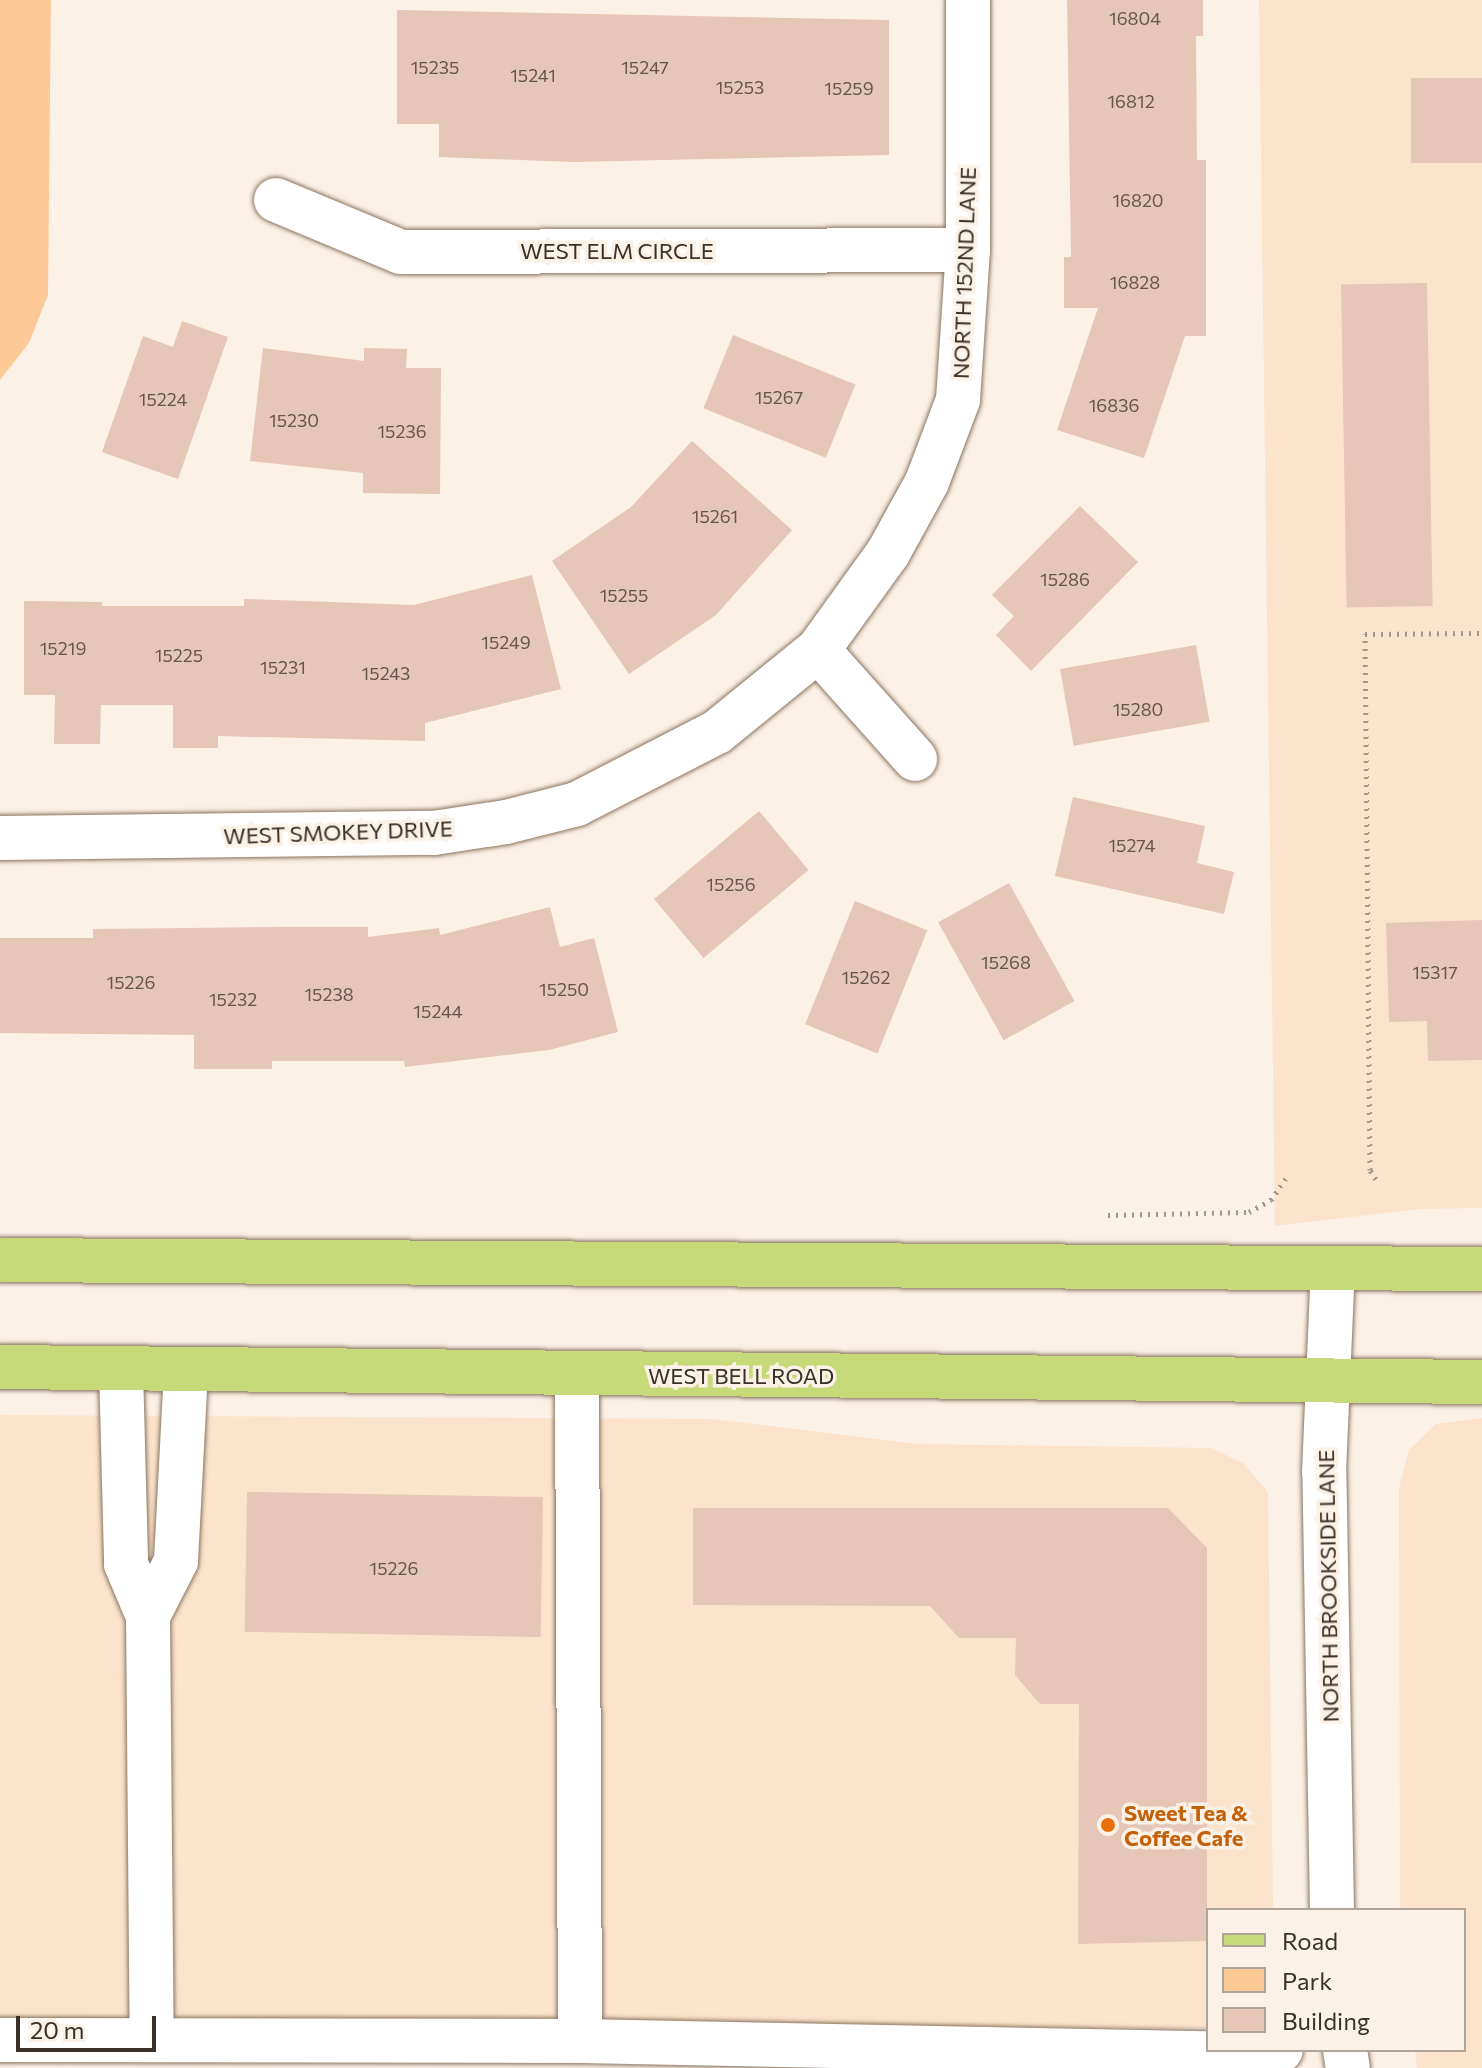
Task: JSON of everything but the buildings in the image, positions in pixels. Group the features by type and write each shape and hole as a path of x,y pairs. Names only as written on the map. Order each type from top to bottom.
{"main road":[{"path":"0,1260 1482,1269"},
{"name":"WEST BELL ROAD","path":"0,1367 577,1376 1482,1382"}],"street":[{"name":"NORTH 152ND LANE","path":"818,650 888,553 937,455 958,400 968,250 968,0"},
{"name":"WEST ELM CIRCLE","path":"276,200 401,252 968,250"},
{"path":"818,650 915,759"},
{"name":"WEST SMOKEY DRIVE","path":"0,838 434,833 506,822 577,804 717,732 818,650"},
{"name":"NORTH BROOKSIDE LANE","path":"1332,1907 1324,1472 1331,1379 1333,1268"},
{"path":"121,1368 126,1564 148,1616 152,2040"},
{"path":"148,1616 176,1561 186,1369"},
{"path":"577,1376 580,2041"},
{"path":"0,2040 580,2041 1262,2052"}],"path":[{"path":"1376,1179 1370,1170 1365,634 1482,633"},
{"path":"1108,1215 1249,1212 1271,1200 1286,1178"}],"shaded area":[{"path":"1259,0 1482,0 1482,1208 1419,1209 1275,1226"},
{"path":"0,1415 712,1419 917,1444 1210,1448 1243,1463 1268,1492 1273,1908 1206,1908 1206,2028 0,2023"},
{"path":"1482,1418 1482,2068 1417,2068 1415,2052 1466,2052 1466,1908 1400,1908 1399,1488 1409,1450 1436,1424"}],"green space":[{"path":"0,0 51,0 48,295 29,343 0,380"}],"place":[{"name":"Sweet Tea & Coffee Cafe","path":"1108,1825"}]}
